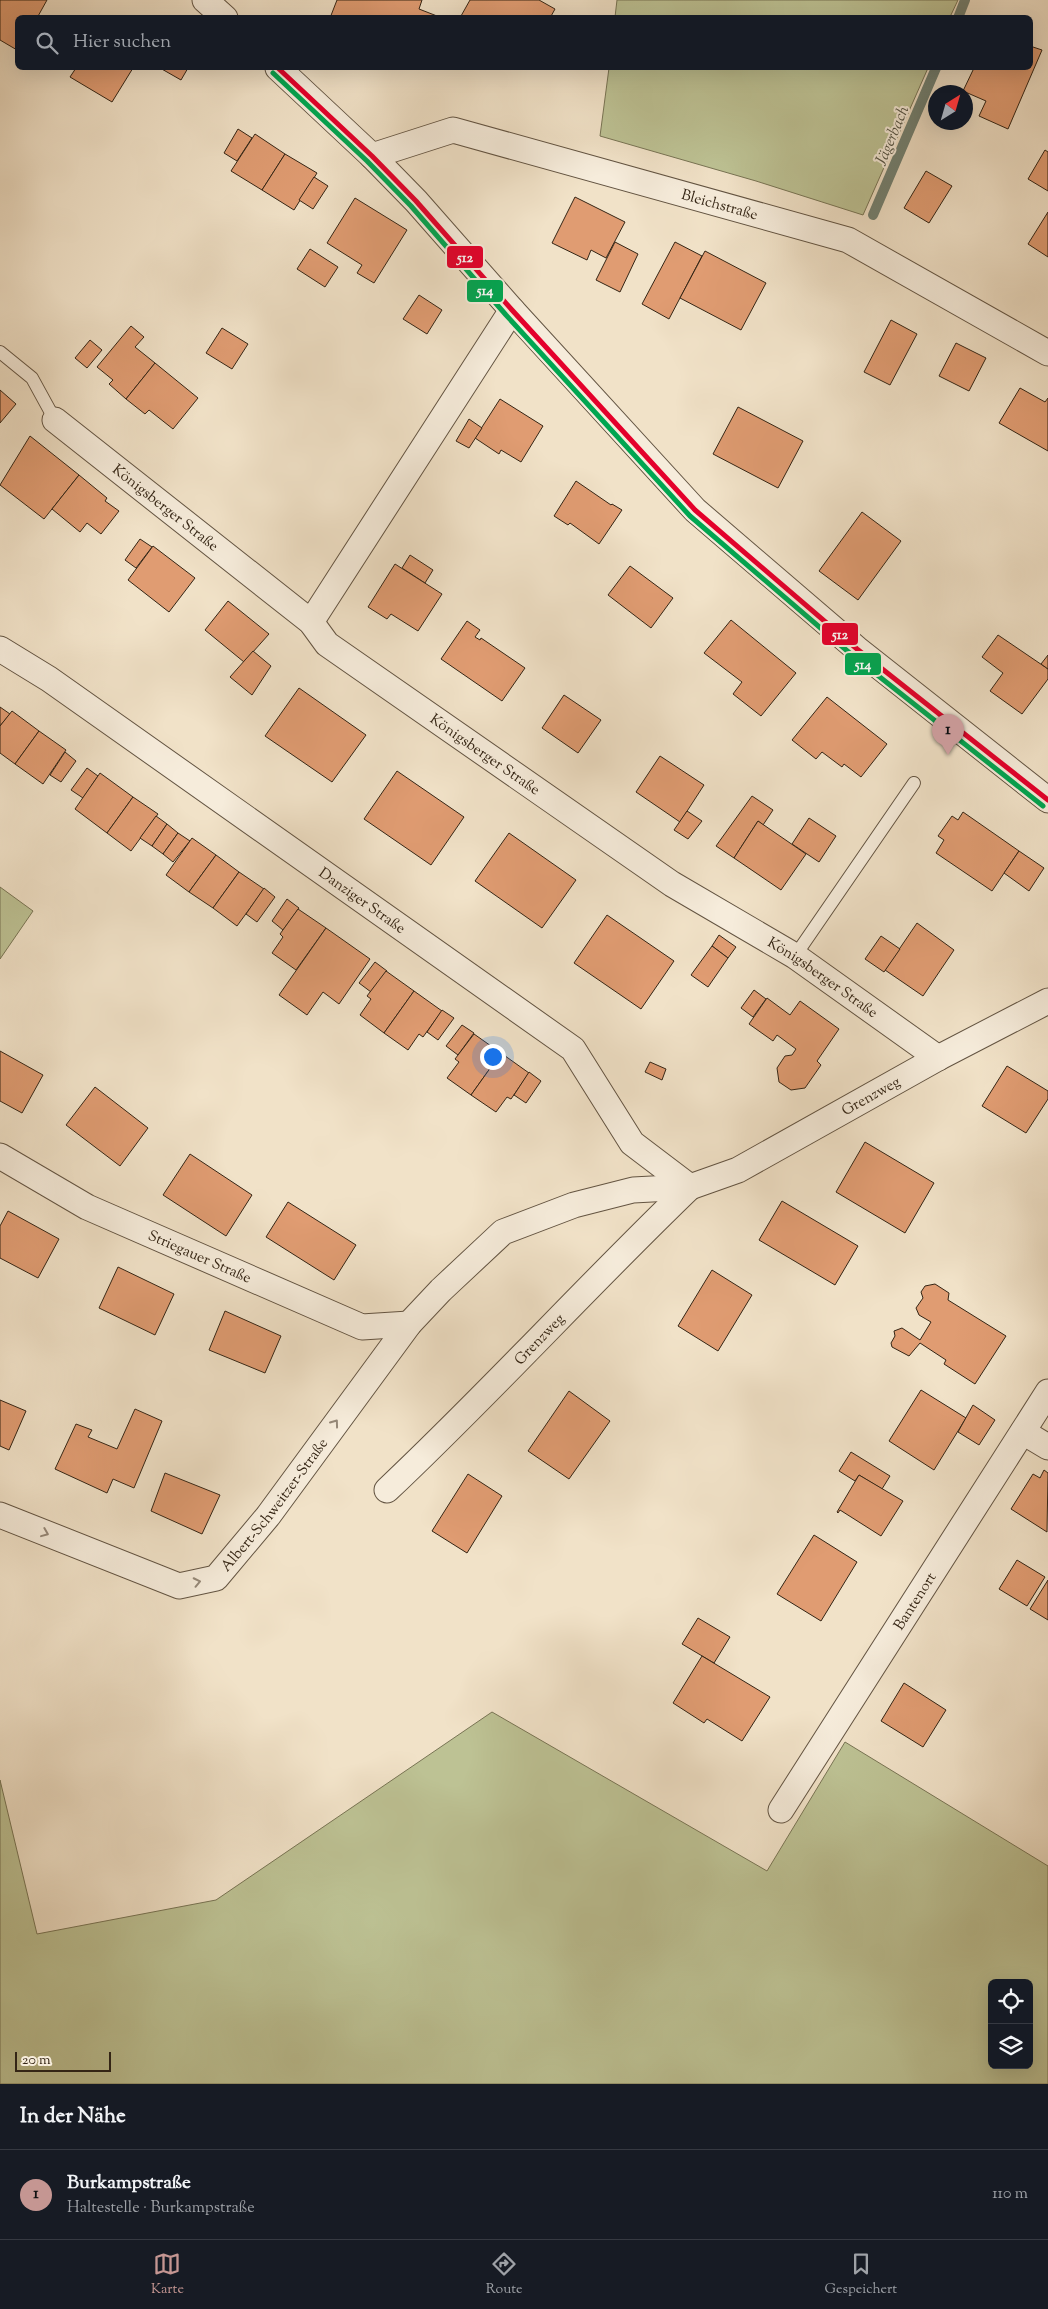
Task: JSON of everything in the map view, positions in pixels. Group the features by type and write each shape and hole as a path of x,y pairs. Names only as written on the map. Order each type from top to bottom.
{"street":[{"path":"205,0 222,15"},
{"path":"280,70 372,156 416,201 512,310 695,510 856,649 1048,800"},
{"name":"Bleichstraße","path":"372,156 453,130 848,240 1048,353"},
{"path":"312,622 512,310"},
{"name":"Königsberger Straße","path":"55,420 312,622 327,644 664,878 795,956 938,1058"},
{"name":"Danziger Straße","path":"0,649 49,679 573,1049 632,1143 690,1187"},
{"name":"Grenzweg","path":"377,1365 409,1324 441,1290 503,1232 574,1205 633,1190 690,1187 738,1170 938,1058 1048,1001"},
{"name":"Striegauer Straße","path":"0,1156 87,1207 362,1327 409,1324"},
{"name":"Grenzweg","path":"386,1490 457,1424 690,1187"},
{"name":"Albert-Schweitzer-Straße","path":"0,1515 179,1586 216,1578 268,1516 377,1365"},
{"name":"Bantenort","path":"781,1810 1048,1392"},
{"path":"1023,1432 1048,1447"}],"lane":[{"path":"0,352 32,378 55,420"},
{"path":"795,956 914,783"}],"green space":[{"path":"617,0 958,0 951,15 615,15"},
{"path":"609,70 927,70 863,215 756,181 600,136"},
{"path":"0,887 33,911 0,959"},
{"path":"492,1712 767,1871 845,1742 1048,1866 1048,2084 0,2084 0,1780 37,1934 216,1900"}],"building":[{"path":"0,0 47,0 39,15 15,15 15,49 0,40"},
{"path":"337,0 422,0 419,9 434,15 331,15"},
{"path":"470,0 539,0 555,9 552,15 462,15"},
{"path":"1033,47 1042,50 1008,129 979,116 986,101 973,95 973,85 966,85 973,70 1033,70"},
{"path":"75,70 132,70 112,102 70,77"},
{"path":"164,70 187,70 181,80"},
{"path":"238,129 252,138 237,161 224,153"},
{"path":"255,134 285,154 262,190 231,171"},
{"path":"1045,150 1048,152 1048,191 1028,179"},
{"path":"285,154 317,173 294,210 262,190"},
{"path":"926,171 952,186 929,223 904,208"},
{"path":"314,177 328,186 313,209 299,200"},
{"path":"575,197 625,222 606,258 591,250 587,260 552,243"},
{"path":"355,198 407,230 374,283 357,273 362,265 327,243"},
{"path":"1048,212 1048,257 1028,244"},
{"path":"615,242 638,254 620,292 596,280"},
{"path":"675,242 702,256 669,319 642,304"},
{"path":"310,249 338,267 325,287 297,269"},
{"path":"705,251 766,283 741,330 680,298"},
{"path":"419,295 442,310 427,334 403,319"},
{"path":"891,320 917,334 890,385 864,372"},
{"path":"131,326 144,337 135,347 155,363 126,399 109,384 113,380 97,367"},
{"path":"222,328 248,344 232,369 206,353"},
{"path":"90,340 102,350 87,368 75,358"},
{"path":"956,343 986,358 969,391 939,376"},
{"path":"155,363 198,398 173,429 149,410 145,414 126,399"},
{"path":"1020,388 1045,402 1048,398 1048,451 999,423"},
{"path":"0,390 16,404 0,423"},
{"path":"500,399 543,426 521,462 501,450 499,454 475,438"},
{"path":"738,407 803,441 778,488 713,454"},
{"path":"469,419 482,428 469,448 456,441"},
{"path":"30,436 79,475 44,519 0,485"},
{"path":"79,475 107,498 105,501 119,511 101,534 87,523 80,532 52,509"},
{"path":"576,481 611,505 622,510 599,544 570,523 568,525 554,516"},
{"path":"862,512 901,541 858,600 819,571"},
{"path":"140,539 152,547 136,568 125,560"},
{"path":"153,546 195,578 169,612 128,580"},
{"path":"410,555 433,570 425,583 402,568"},
{"path":"395,564 442,594 418,631 391,614 387,619 368,607"},
{"path":"630,566 673,598 651,628 608,595"},
{"path":"228,601 269,634 244,662 205,630"},
{"path":"731,620 796,673 761,716 733,694 742,682 704,653"},
{"path":"467,621 480,630 475,637 480,640 481,638 525,668 502,701 441,659"},
{"path":"998,635 1048,669 1048,679 1022,714 990,691 1003,673 982,657"},
{"path":"253,651 271,666 252,695 230,677"},
{"path":"1048,655 1048,669 1041,664"},
{"path":"299,688 366,735 332,782 265,736"},
{"path":"564,695 601,720 578,753 542,728"},
{"path":"827,697 887,744 861,777 844,764 842,767 822,752 816,759 792,740"},
{"path":"0,707 10,714 0,726"},
{"path":"12,711 39,731 15,764 0,753 0,726"},
{"path":"39,731 66,750 43,784 15,764"},
{"path":"65,752 76,761 61,782 50,775"},
{"path":"660,756 704,785 680,822 636,792"},
{"path":"87,768 98,776 83,798 71,790"},
{"path":"397,771 464,817 431,865 364,819"},
{"path":"100,773 133,797 107,833 75,809"},
{"path":"752,796 773,810 763,825 758,821 734,858 716,846"},
{"path":"133,797 158,814 131,851 107,833"},
{"path":"687,811 702,821 688,839 674,830"},
{"path":"963,812 1019,851 992,891 936,853 944,840 938,836 952,816 958,820"},
{"path":"156,816 167,824 152,846 140,838"},
{"path":"809,818 836,836 819,862 792,844"},
{"path":"758,821 806,854 781,890 734,858"},
{"path":"167,824 178,833 163,854 152,846"},
{"path":"178,833 190,841 173,862 163,854"},
{"path":"509,833 576,880 542,928 475,881"},
{"path":"192,838 216,855 189,892 166,875"},
{"path":"1019,851 1044,868 1029,891 1004,873"},
{"path":"216,855 239,872 213,908 189,892"},
{"path":"239,872 264,889 237,926 213,908"},
{"path":"264,888 275,897 257,922 246,914"},
{"path":"287,899 299,908 283,930 272,921"},
{"path":"298,909 326,928 296,970 272,953 283,937 280,934"},
{"path":"607,915 674,961 641,1009 574,963"},
{"path":"917,923 954,950 923,996 885,970"},
{"path":"326,928 370,959 339,1004 323,992 307,1015 279,995"},
{"path":"719,935 736,947 728,958 712,946"},
{"path":"881,936 900,949 884,972 865,959"},
{"path":"712,946 728,958 708,987 691,975"},
{"path":"375,962 387,971 371,992 359,983"},
{"path":"386,971 414,991 384,1033 360,1015 371,999 367,996"},
{"path":"754,990 766,999 753,1017 741,1008"},
{"path":"414,991 442,1011 423,1037 419,1034 408,1050 384,1033"},
{"path":"767,998 790,1015 800,1001 839,1029 817,1061 821,1065 805,1088 791,1090 779,1082 777,1068 785,1056 792,1055 796,1049 777,1035 773,1041 749,1024"},
{"path":"442,1010 454,1018 438,1040 427,1032"},
{"path":"462,1025 474,1033 458,1055 446,1046"},
{"path":"474,1034 501,1053 471,1095 447,1078 459,1062 455,1059"},
{"path":"0,1051 43,1075 22,1113 0,1101"},
{"path":"501,1053 529,1073 511,1099 507,1097 496,1112 471,1095"},
{"path":"650,1062 666,1069 662,1080 645,1072"},
{"path":"1007,1066 1048,1091 1048,1099 1026,1133 982,1106"},
{"path":"529,1072 541,1081 526,1103 514,1095"},
{"path":"95,1087 148,1128 120,1166 66,1125"},
{"path":"865,1142 934,1183 905,1233 836,1192"},
{"path":"190,1154 252,1195 226,1236 163,1195"},
{"path":"782,1201 858,1246 835,1285 759,1240"},
{"path":"288,1202 356,1245 334,1280 266,1237"},
{"path":"8,1211 59,1239 38,1278 0,1258 0,1226"},
{"path":"118,1267 174,1294 155,1335 99,1308"},
{"path":"712,1270 752,1295 718,1351 678,1326"},
{"path":"935,1284 949,1293 948,1300 1006,1336 975,1384 944,1364 946,1360 920,1343 909,1356 892,1347 891,1343 895,1336 894,1331 902,1328 920,1340 931,1322 919,1315 916,1308 923,1298 921,1292 925,1286"},
{"path":"225,1311 281,1336 265,1373 209,1350"},
{"path":"921,1390 966,1418 934,1470 889,1441"},
{"path":"569,1391 610,1421 569,1479 528,1451"},
{"path":"0,1400 26,1411 9,1450 0,1446"},
{"path":"973,1405 995,1420 979,1445 958,1432"},
{"path":"135,1409 162,1421 134,1488 113,1479 107,1493 55,1469 76,1424 92,1430 88,1437 117,1449"},
{"path":"851,1452 890,1476 882,1489 859,1475 855,1481 839,1471"},
{"path":"1044,1470 1048,1473 1047,1532 1011,1509 1033,1474 1040,1478"},
{"path":"165,1473 220,1495 202,1534 151,1511"},
{"path":"468,1474 502,1496 467,1553 432,1531"},
{"path":"859,1475 903,1501 881,1536 840,1510 837,1512"},
{"path":"814,1535 857,1562 821,1621 777,1594"},
{"path":"1017,1560 1045,1577 1027,1606 999,1589"},
{"path":"1048,1580 1048,1620 1030,1609"},
{"path":"698,1618 730,1637 714,1663 682,1644"},
{"path":"702,1656 770,1697 742,1741 707,1719 704,1723 673,1703"},
{"path":"904,1683 946,1710 923,1747 881,1721"}],"waterway":[{"name":"Jägerbach","path":"959,15 965,0"},
{"name":"Jägerbach","path":"873,215 935,70"}],"transit line":[{"name":"512","path":"280,70 372,156 416,201 512,310 695,510 857,649 1048,800"},
{"name":"514","path":"273,73 367,161 411,206 506,315 690,516 852,655 1043,806"}],"place":[{"name":"Burkampstraße","path":"948,755"}]}
